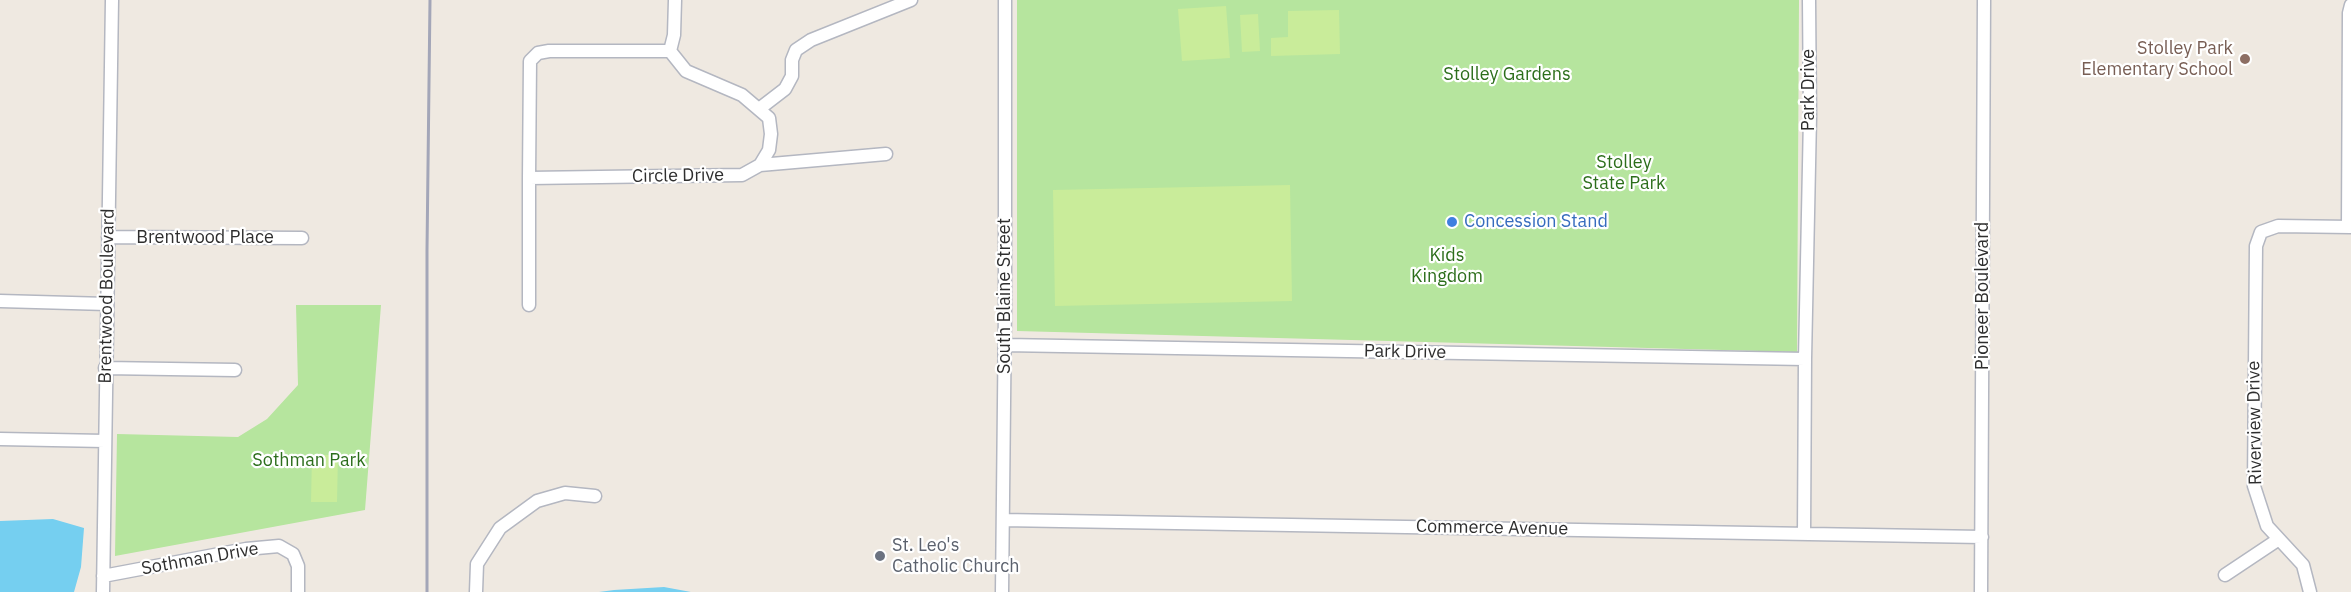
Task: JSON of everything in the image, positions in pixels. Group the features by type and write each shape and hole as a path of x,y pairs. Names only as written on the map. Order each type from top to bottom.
{"street":[{"name":"Brentwood Boulevard","path":"103,592 112,0"},
{"path":"670,51 674,35 675,0"},
{"path":"759,109 785,89 792,76 792,60 796,50 811,40 910,0"},
{"name":"South Blaine Street","path":"1002,592 1005,0"},
{"name":"Park Drive","path":"1804,534 1810,117 1809,0"},
{"name":"Pioneer Boulevard","path":"1982,592 1984,0"},
{"path":"2349,227 2351,5"},
{"path":"670,51 686,71 742,95 769,118 771,134 769,150 760,165"},
{"path":"528,305 530,61 538,53 670,51"},
{"name":"Circle Drive","path":"529,178 742,175 760,165 886,154"},
{"name":"Riverview Drive","path":"2310,592 2303,565 2267,526 2254,486 2256,246 2261,232 2278,226 2349,227"},
{"name":"Brentwood Place","path":"108,237 302,238"},
{"path":"0,302 107,304"},
{"name":"Park Drive","path":"1005,345 1805,359"},
{"path":"105,368 235,369"},
{"path":"0,439 105,441"},
{"path":"476,592 477,564 500,528 537,501 566,493 595,496"},
{"name":"Commerce Avenue","path":"1003,520 1982,537"},
{"path":"2225,575 2279,539"},
{"name":"Sothman Drive","path":"103,576 246,549 279,546 293,554 298,566 298,592"}],"green space":[{"name":"Stolley State Park","path":"1017,0 1799,0 1797,352 1017,331"},
{"path":"1226,6 1230,58 1182,61 1178,9"},
{"path":"1339,10 1340,54 1271,56 1271,38 1288,37 1288,11"},
{"path":"1258,14 1260,51 1242,52 1240,15"},
{"path":"1290,185 1292,301 1055,306 1053,190"},
{"name":"Sothman Park","path":"296,305 381,305 365,510 115,556 117,434 238,437 267,419 298,385"},
{"path":"312,455 338,455 337,502 311,502"}],"water":[{"path":"53,519 84,528 81,567 74,592 0,592 0,521"},
{"path":"664,587 691,592 599,592 614,590"}],"railway":[{"path":"427,592 430,0"}],"place":[{"name":"Stolley Park Elementary School","path":"2245,59"},
{"name":"Concession Stand","path":"1452,222"},
{"name":"St. Leo's Catholic Church","path":"880,556"}],"park label":[{"name":"Stolley Gardens","path":"1507,75"},
{"name":"Kids Kingdom","path":"1447,266"}]}
